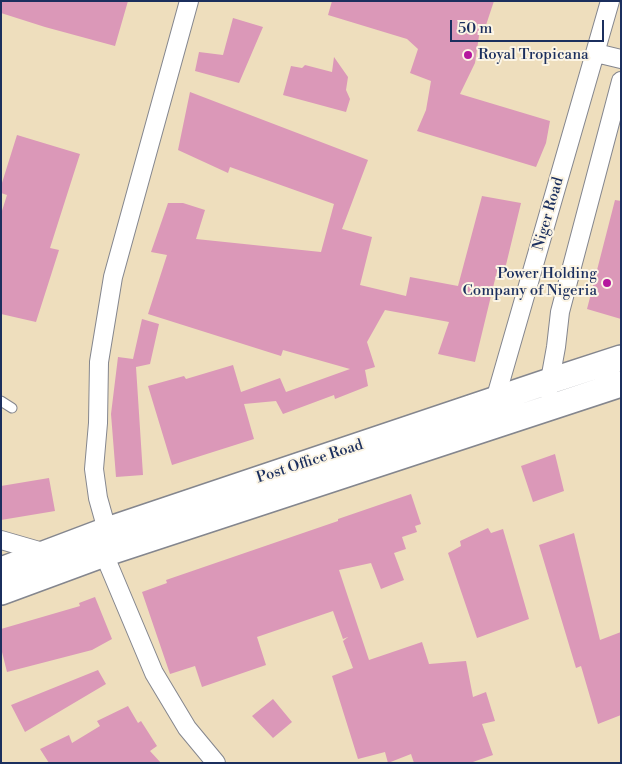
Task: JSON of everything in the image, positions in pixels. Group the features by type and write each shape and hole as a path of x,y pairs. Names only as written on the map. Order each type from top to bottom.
{"street":[{"path":"189,1 113,277 99,362 98,423 94,469 106,542 154,673 187,728 216,763"},
{"name":"Niger Road","path":"489,428 494,401 610,1"},
{"path":"596,52 621,59"},
{"path":"545,408 560,312 621,81"},
{"name":"Post Office Road","path":"1,592 106,542 494,401 621,358"},
{"name":"Post Office Road","path":"1,570 46,553 106,542 489,428 621,384"},
{"path":"1,540 46,553"}],"lane":[{"path":"1,401 12,408"}],"building":[{"path":"1,1 128,1 115,46 1,13"},
{"path":"332,1 494,1 484,31 480,29 475,63 460,94 550,121 546,143 536,167 417,131 426,110 431,81 410,73 418,49 407,39 328,15"},
{"path":"233,18 263,27 239,83 195,71 199,52 223,55"},
{"path":"334,57 348,77 346,90 350,99 346,112 283,95 291,66 302,68 305,65 332,72"},
{"path":"190,92 368,160 342,229 372,237 360,285 406,296 410,277 458,286 482,196 521,203 505,269 498,267 475,362 438,354 449,322 385,310 367,342 375,367 365,370 368,386 335,399 334,395 283,414 276,401 244,404 254,439 172,465 148,386 184,376 186,379 233,365 241,392 280,378 286,392 350,369 283,350 281,356 148,314 167,255 151,252 168,203 183,203 205,210 196,239 321,252 334,204 230,167 228,173 178,150"},
{"path":"17,135 80,154 50,248 59,250 36,322 1,314 1,214 7,195 1,193 1,186"},
{"name":"Power Holding Company of Nigeria","path":"615,200 621,201 621,319 587,309"},
{"path":"142,319 159,324 150,364 136,367 143,475 116,477 111,414 118,357 133,359"},
{"path":"555,454 564,491 533,502 521,466"},
{"path":"49,478 55,511 1,520 1,486"},
{"path":"411,494 421,524 415,526 417,532 402,537 406,549 394,553 404,580 381,589 371,563 339,570 369,660 422,642 429,664 466,661 473,697 486,692 495,721 482,724 493,755 470,763 414,763 411,754 388,763 385,752 358,759 332,676 353,668 343,641 348,637 343,639 333,611 257,637 266,665 202,687 195,666 170,674 142,592 167,583 166,580"},
{"path":"488,528 491,533 503,529 529,619 477,638 448,553 461,546 460,541"},
{"path":"574,533 600,640 621,632 621,715 598,724 581,666 576,668 539,545"},
{"path":"95,597 112,639 92,650 7,672 1,648 1,629 80,606 79,603"},
{"path":"98,670 106,684 25,732 11,705"},
{"path":"273,699 292,722 273,738 252,716"},
{"path":"128,706 138,723 141,721 157,746 150,751 161,763 49,763 40,749 69,735 72,743 100,726 97,721"}],"place":[{"name":"Royal Tropicana","path":"468,55"},
{"name":"Power Holding Company of Nigeria","path":"607,283"}]}
